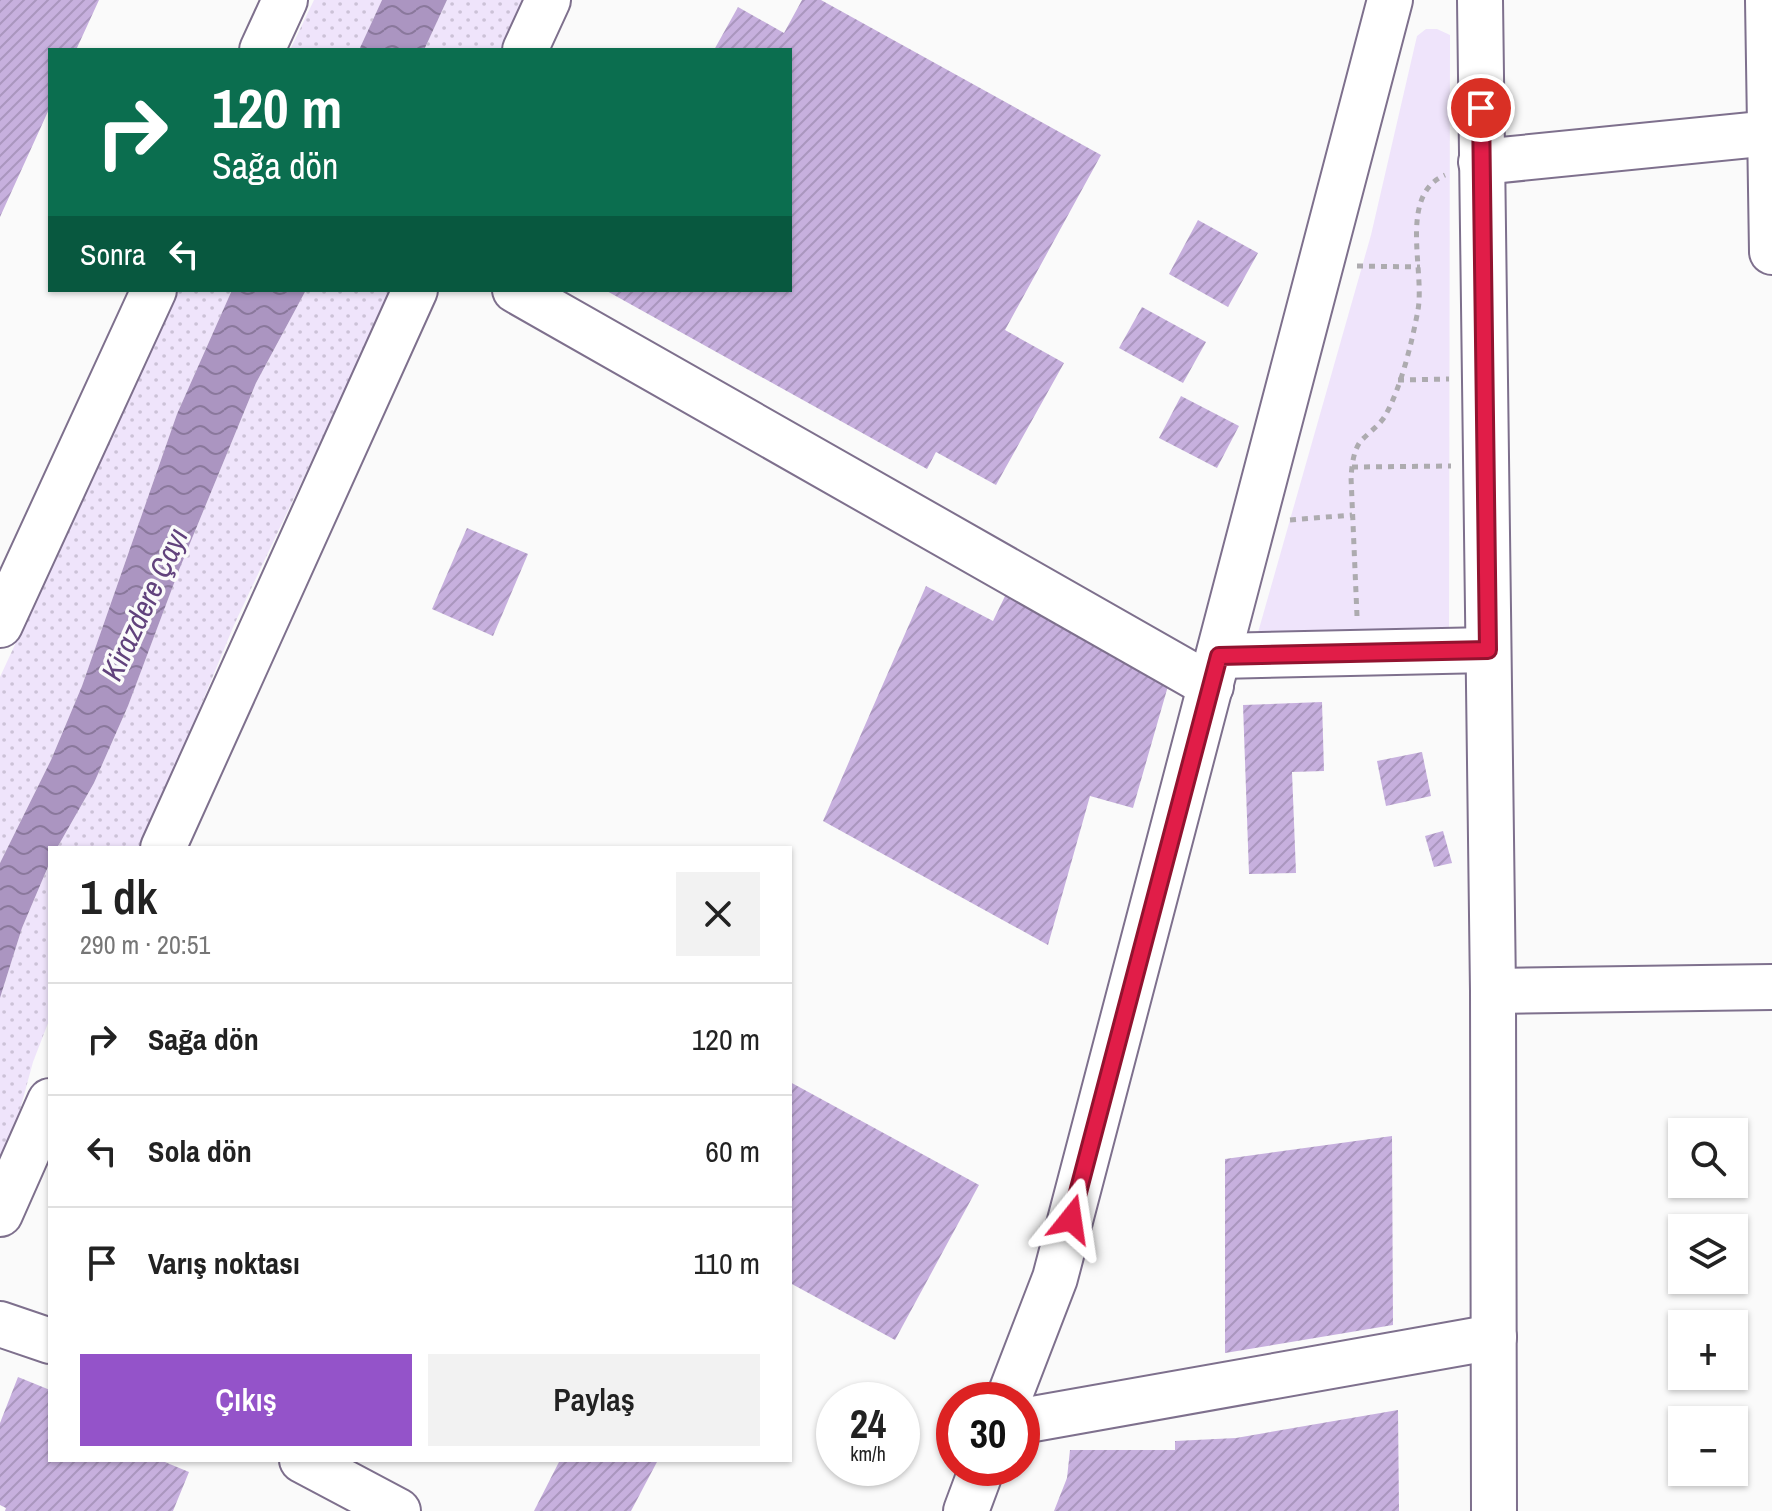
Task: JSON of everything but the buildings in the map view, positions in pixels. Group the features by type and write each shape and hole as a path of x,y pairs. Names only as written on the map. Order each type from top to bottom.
{"street":[{"path":"263,48 285,0"},
{"path":"526,48 548,0"},
{"path":"1015,1382 1055,1278 1390,0"},
{"path":"1480,0 1493,991 1494,1511"},
{"path":"1768,0 1772,252"},
{"path":"1481,165 1771,133"},
{"path":"0,625 153,292"},
{"path":"164,846 414,292"},
{"path":"519,292 1215,671 1359,653 1488,650"},
{"path":"1493,991 1772,987"},
{"path":"0,1214 48,1106"},
{"path":"0,1324 48,1340"},
{"path":"1040,1418 1494,1337"},
{"path":"306,1462 398,1511"},
{"path":"966,1511 975,1486"}],"path":[{"path":"1359,653 1352,467 1358,444 1383,419 1398,380 1419,306 1416,212 1421,199 1441,176 1481,165"},
{"path":"1321,266 1420,267"},
{"path":"1398,380 1485,379"},
{"path":"1352,467 1486,466"},
{"path":"1254,523 1352,515"}],"shaded area":[{"path":"314,0 382,0 360,48 291,48"},
{"path":"447,0 525,0 503,48 425,48"},
{"path":"1426,29 1437,29 1450,35 1449,640 1255,643 1371,235 1417,36"},
{"path":"178,292 231,292 177,414 82,686 51,760 0,863 0,677"},
{"path":"305,292 391,292 234,625 143,846 58,846 94,783 128,706 179,570 256,383"},
{"path":"48,867 48,1023 33,1062 0,1173 0,998 22,928"}],"water":[{"path":"382,0 447,0 425,48 360,48"},
{"name":"Kirazdere Çayı","path":"231,292 305,292 256,383 179,570 128,706 94,783 58,846 48,846 48,867 22,928 0,998 0,863 51,760 82,686 177,414"}],"route":[{"path":"1071,1219 1219,656 1488,650 1481,108"}]}
